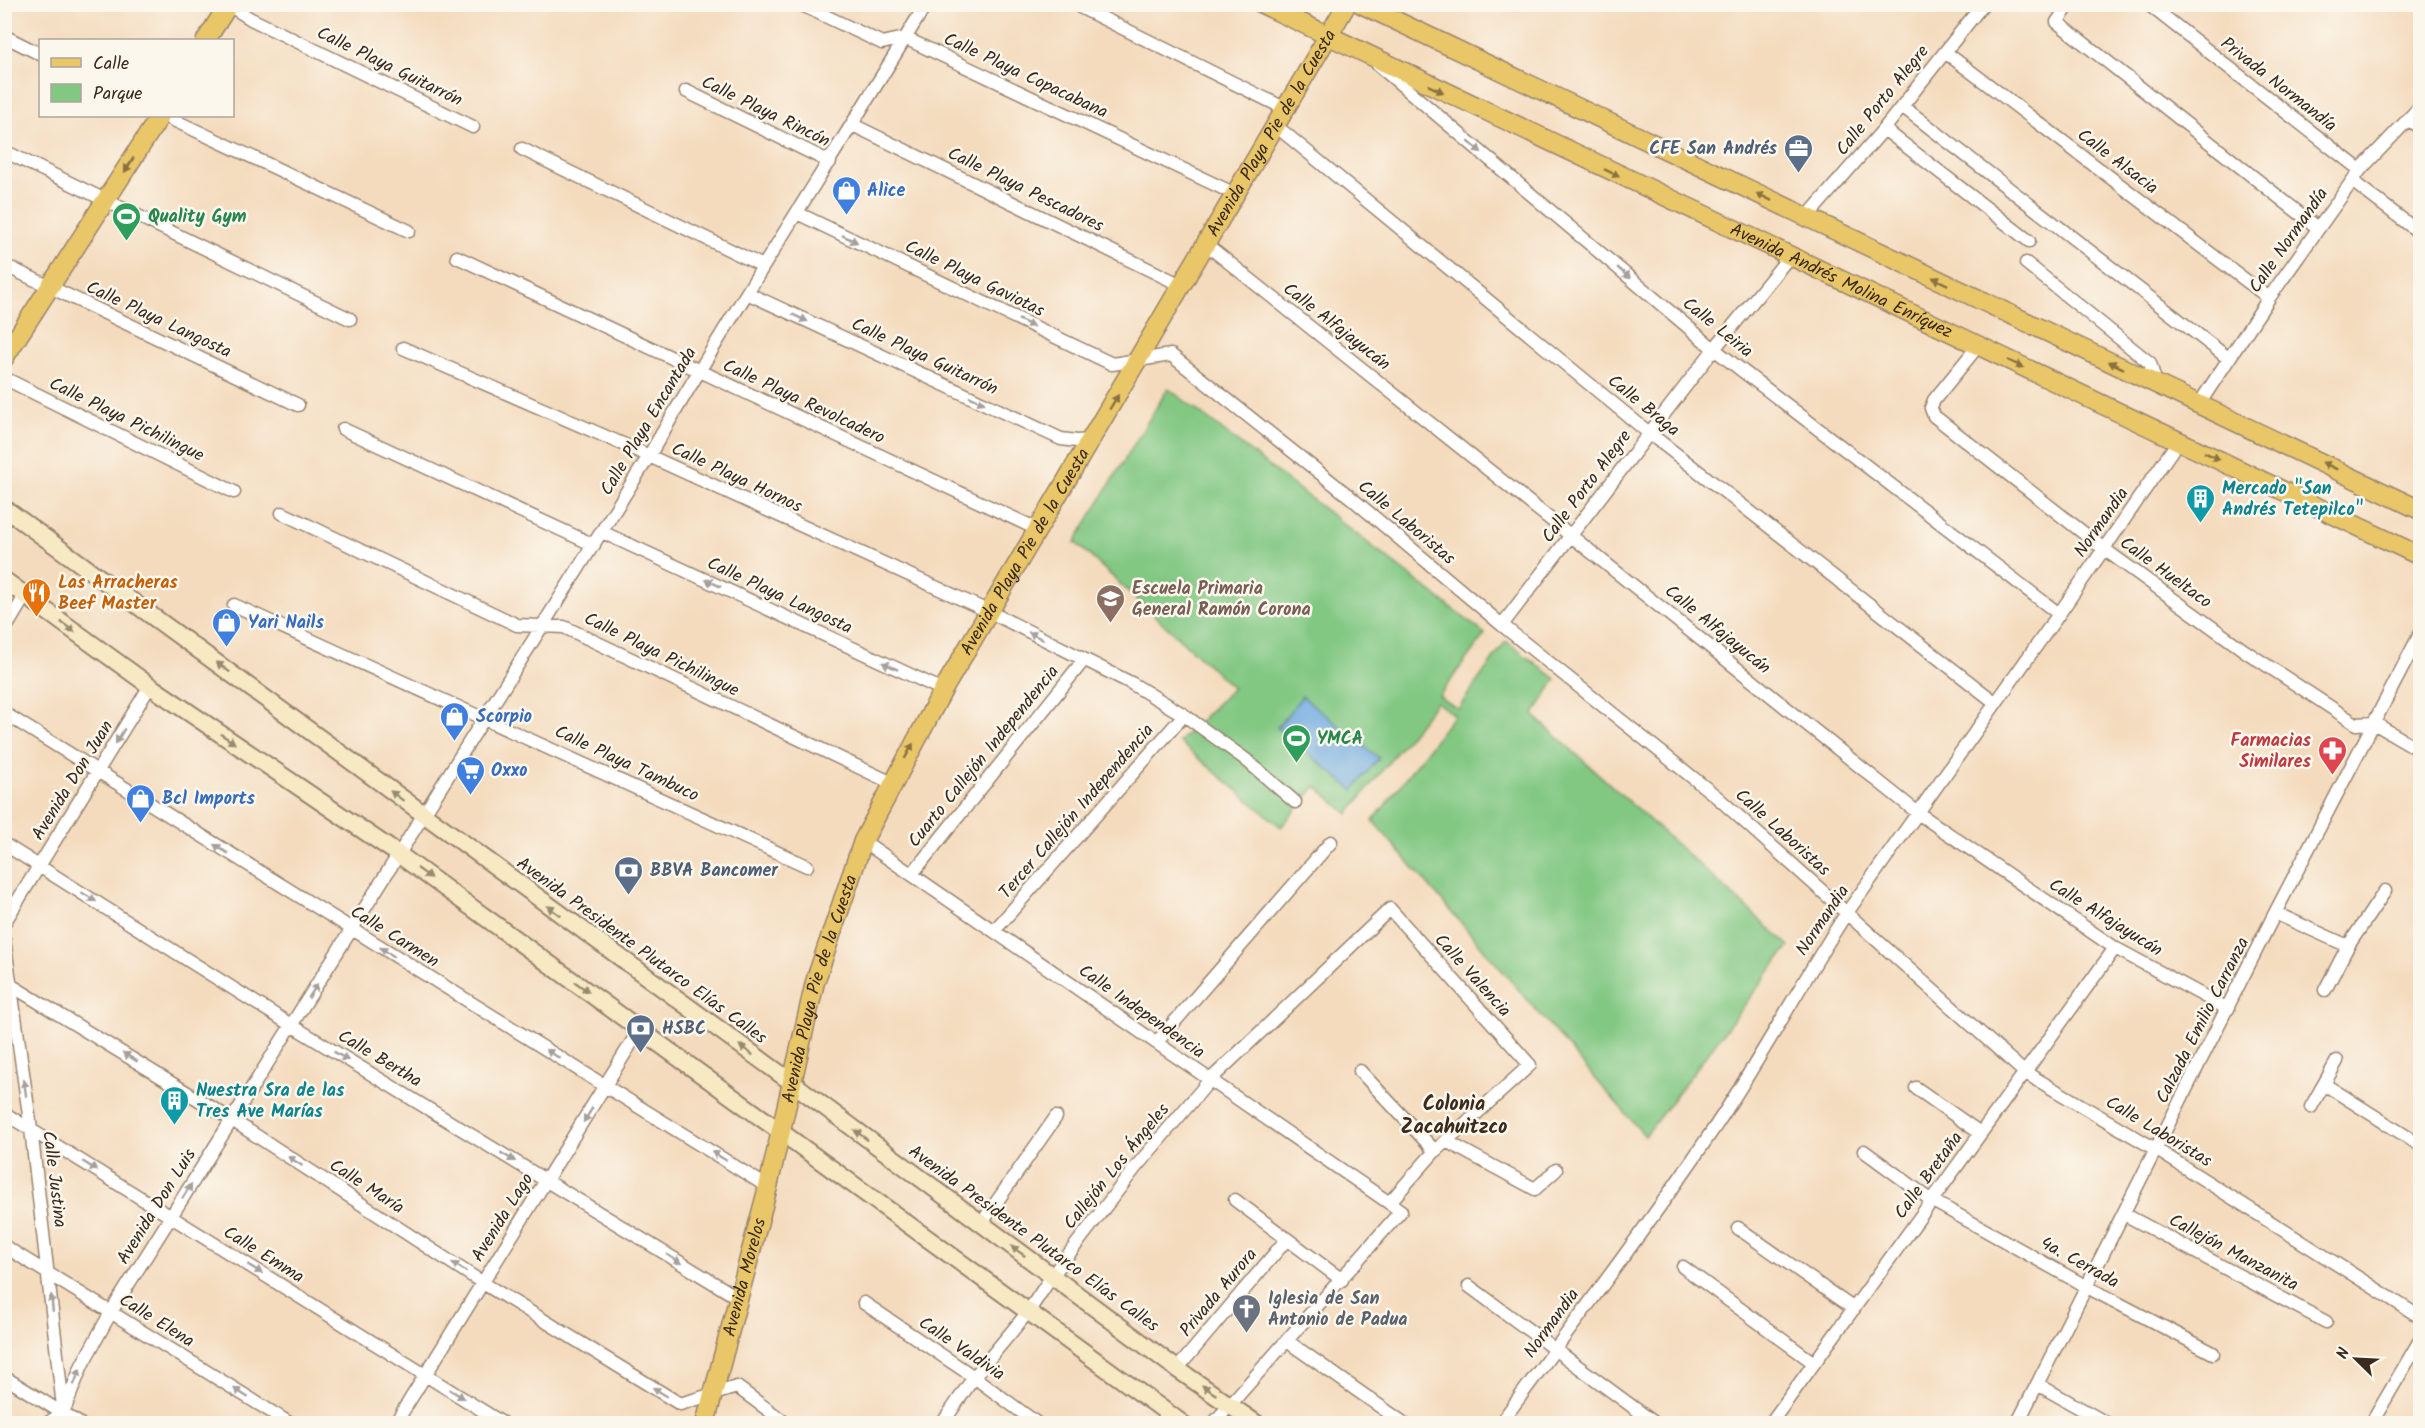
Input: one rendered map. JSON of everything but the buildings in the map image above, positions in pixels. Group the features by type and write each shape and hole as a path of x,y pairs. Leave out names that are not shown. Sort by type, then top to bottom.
{"main road":[{"name":"Avenida Andrés Molina Enríquez","path":"1262,4 1789,257 2421,556"},
{"name":"Avenida Playa Pie de la Cuesta","path":"782,1132 815,982 863,841 892,783 943,690 1207,246 1235,194 1347,4"},
{"path":"1361,4 2420,508"},
{"path":"207,39 228,5"},
{"path":"4,358 159,117"},
{"name":"Avenida Presidente Plutarco Elías Calles","path":"4,508 794,1084 1178,1369 1257,1424"},
{"path":"4,580 150,686 398,854 1183,1424"},
{"name":"Avenida Morelos","path":"705,1424 740,1299 782,1132"}],"street":[{"path":"800,4 882,43 906,38"},
{"name":"Calle Playa Encantada","path":"398,854 594,545 698,371 853,125 926,4"},
{"path":"1074,4 1286,109"},
{"name":"Calle Porto Alegre","path":"1807,217 1884,129 1983,4"},
{"path":"2070,4 2057,22 2318,228"},
{"name":"Privada Normandía","path":"2148,4 2356,176 2421,233"},
{"name":"Calle Playa Guitarrón","path":"228,5 251,19 473,127"},
{"path":"4,36 39,54"},
{"name":"Calle Playa Copacabana","path":"906,38 1235,194"},
{"name":"Calle Alsacia","path":"1945,52 2269,298"},
{"name":"Calle Leiria","path":"1366,55 1714,349 2059,614"},
{"name":"Calle Playa Rincón","path":"686,92 830,162"},
{"path":"1902,106 2228,358"},
{"name":"Calle Normandía","path":"2199,404 2269,298 2356,176 2421,107"},
{"path":"167,117 409,231"},
{"path":"2409,120 2421,128"},
{"name":"Calle Playa Pescadores","path":"853,125 1183,286"},
{"name":"Calle Braga","path":"1276,126 1649,433 1996,703"},
{"path":"1884,129 2029,241"},
{"path":"522,149 763,266"},
{"path":"4,151 350,319"},
{"name":"Calle Playa Gaviotas","path":"797,213 1112,364 1139,360"},
{"name":"Calle Alfajayucán","path":"1207,246 1918,813 2115,948 2228,1009"},
{"name":"Calle Playa Revolcadero","path":"457,257 1039,530"},
{"name":"Calle Porto Alegre","path":"1502,625 1714,349 1789,257"},
{"path":"2026,263 2150,363 2156,384"},
{"name":"Calle Playa Langosta","path":"4,265 298,405"},
{"name":"Calle Playa Guitarrón","path":"747,293 1061,439 1091,440"},
{"name":"Calle Hueltaco","path":"1978,346 1934,400 1931,408 1934,416 2104,549 2245,651 2356,724 2374,723 2421,750"},
{"name":"Calle Playa Hornos","path":"403,348 649,456 990,612 1083,661 1131,683 1184,715 1245,759 1295,802"},
{"name":"Calle Laboristas","path":"1139,360 1171,355 1349,496 1502,625 1717,797 2024,1072 2157,1150 2421,1317"},
{"name":"Calle Playa Pichilingue","path":"4,378 234,492"},
{"path":"343,429 594,545"},
{"name":"Normandia","path":"1500,1424 1707,1138 1764,1052 1815,961 1846,914 2059,614 2179,440"},
{"name":"Calle Playa Pichilingue","path":"282,513 517,626 564,627 892,783"},
{"name":"Calle Playa Langosta","path":"602,532 943,690"},
{"path":"4,631 25,596"},
{"name":"Calle Playa Tambuco","path":"234,605 807,866"},
{"name":"Calzada Emilio Carranza","path":"2018,1424 2275,913 2421,634"},
{"name":"Cuarto Callejón Independencia","path":"912,874 1083,661"},
{"name":"Avenida Don Juan","path":"4,922 150,686"},
{"name":"Calle Carmen","path":"4,713 350,930 768,1187"},
{"name":"Tercer Callejón Independencia","path":"994,931 1184,715"},
{"name":"Calle Independencia","path":"863,841 1401,1211 1342,1280"},
{"path":"1157,1042 1331,842"},
{"name":"Calle Bertha","path":"4,844 291,1025 740,1299"},
{"name":"Avenida Don Luis","path":"64,1418 82,1365 111,1312 398,854"},
{"path":"2325,990 2348,946 2385,891"},
{"name":"Calle Valencia","path":"1390,909 1530,1065 1446,1141"},
{"name":"Callejón Los Ángeles","path":"942,1424 974,1377 1028,1312 1052,1276 1135,1168 1210,1080 1390,909"},
{"path":"2275,913 2348,946"},
{"name":"Calle Justina","path":"4,939 7,983 31,1129 64,1418"},
{"name":"Calle Bretaña","path":"1770,1424 2115,948"},
{"name":"Calle María","path":"7,983 232,1120 483,1283 680,1404 737,1387 787,1424"},
{"name":"Avenida Lago","path":"395,1424 640,1029"},
{"path":"2311,1107 2337,1061"},
{"path":"1360,1071 1435,1151"},
{"path":"2324,1084 2421,1145"},
{"path":"1916,1088 1980,1133"},
{"name":"Calle Emma","path":"4,1113 504,1424"},
{"path":"981,1224 1056,1117"},
{"path":"1389,1203 1446,1141 1535,1189 1556,1170"},
{"name":"4a. Cerrada","path":"1864,1151 1931,1200 2087,1287 2213,1353"},
{"path":"1213,1424 1342,1280 1235,1200"},
{"name":"Callejón Manzanita","path":"2124,1214 2326,1322"},
{"path":"1738,1228 1854,1309"},
{"name":"Privada Aurora","path":"1178,1369 1287,1239"},
{"name":"Calle Elena","path":"4,1246 291,1424"},
{"path":"1683,1267 1814,1363"},
{"path":"1468,1286 1656,1424"},
{"name":"Calle Valdivia","path":"864,1304 974,1377 1038,1424"},
{"path":"2371,1424 2421,1340"},
{"path":"1287,1341 1405,1424"},
{"path":"4,1377 64,1418 80,1424"},
{"path":"2037,1384 2108,1424"},
{"path":"46,1424 64,1418"}],"green space":[{"name":"YMCA","path":"1168,388 1485,634 1439,696 1458,709 1506,641 1556,679 1533,715 1789,946 1645,1136 1373,821 1454,715 1436,702 1348,814 1316,786 1281,827 1179,742 1233,688 1075,542"}],"water":[{"path":"1302,696 1379,758 1353,790 1277,728"}],"place":[{"name":"CFE San Andrés","path":"1798,174"},
{"name":"Alice","path":"846,216"},
{"name":"Quality Gym","path":"127,242"},
{"name":"Mercado \"San Andrés Tetepilco\"","path":"2201,524"},
{"name":"Las Arracheras Beef Master","path":"37,618"},
{"name":"Escuela Primaria General Ramón Corona","path":"1111,624"},
{"name":"Yari Nails","path":"227,648"},
{"name":"Scorpio","path":"455,742"},
{"name":"YMCA","path":"1296,764"},
{"name":"Farmacias Similares","path":"2332,776"},
{"name":"Oxxo","path":"470,796"},
{"name":"Bcl Imports","path":"141,824"},
{"name":"BBVA Bancomer","path":"629,896"},
{"name":"HSBC","path":"641,1054"},
{"name":"Nuestra Sra de las Tres Ave Marías","path":"175,1126"},
{"name":"Iglesia de San Antonio de Padua","path":"1247,1334"}],"district":[{"name":"Colonia Zacahuitzco","path":"1454,1114"}]}
